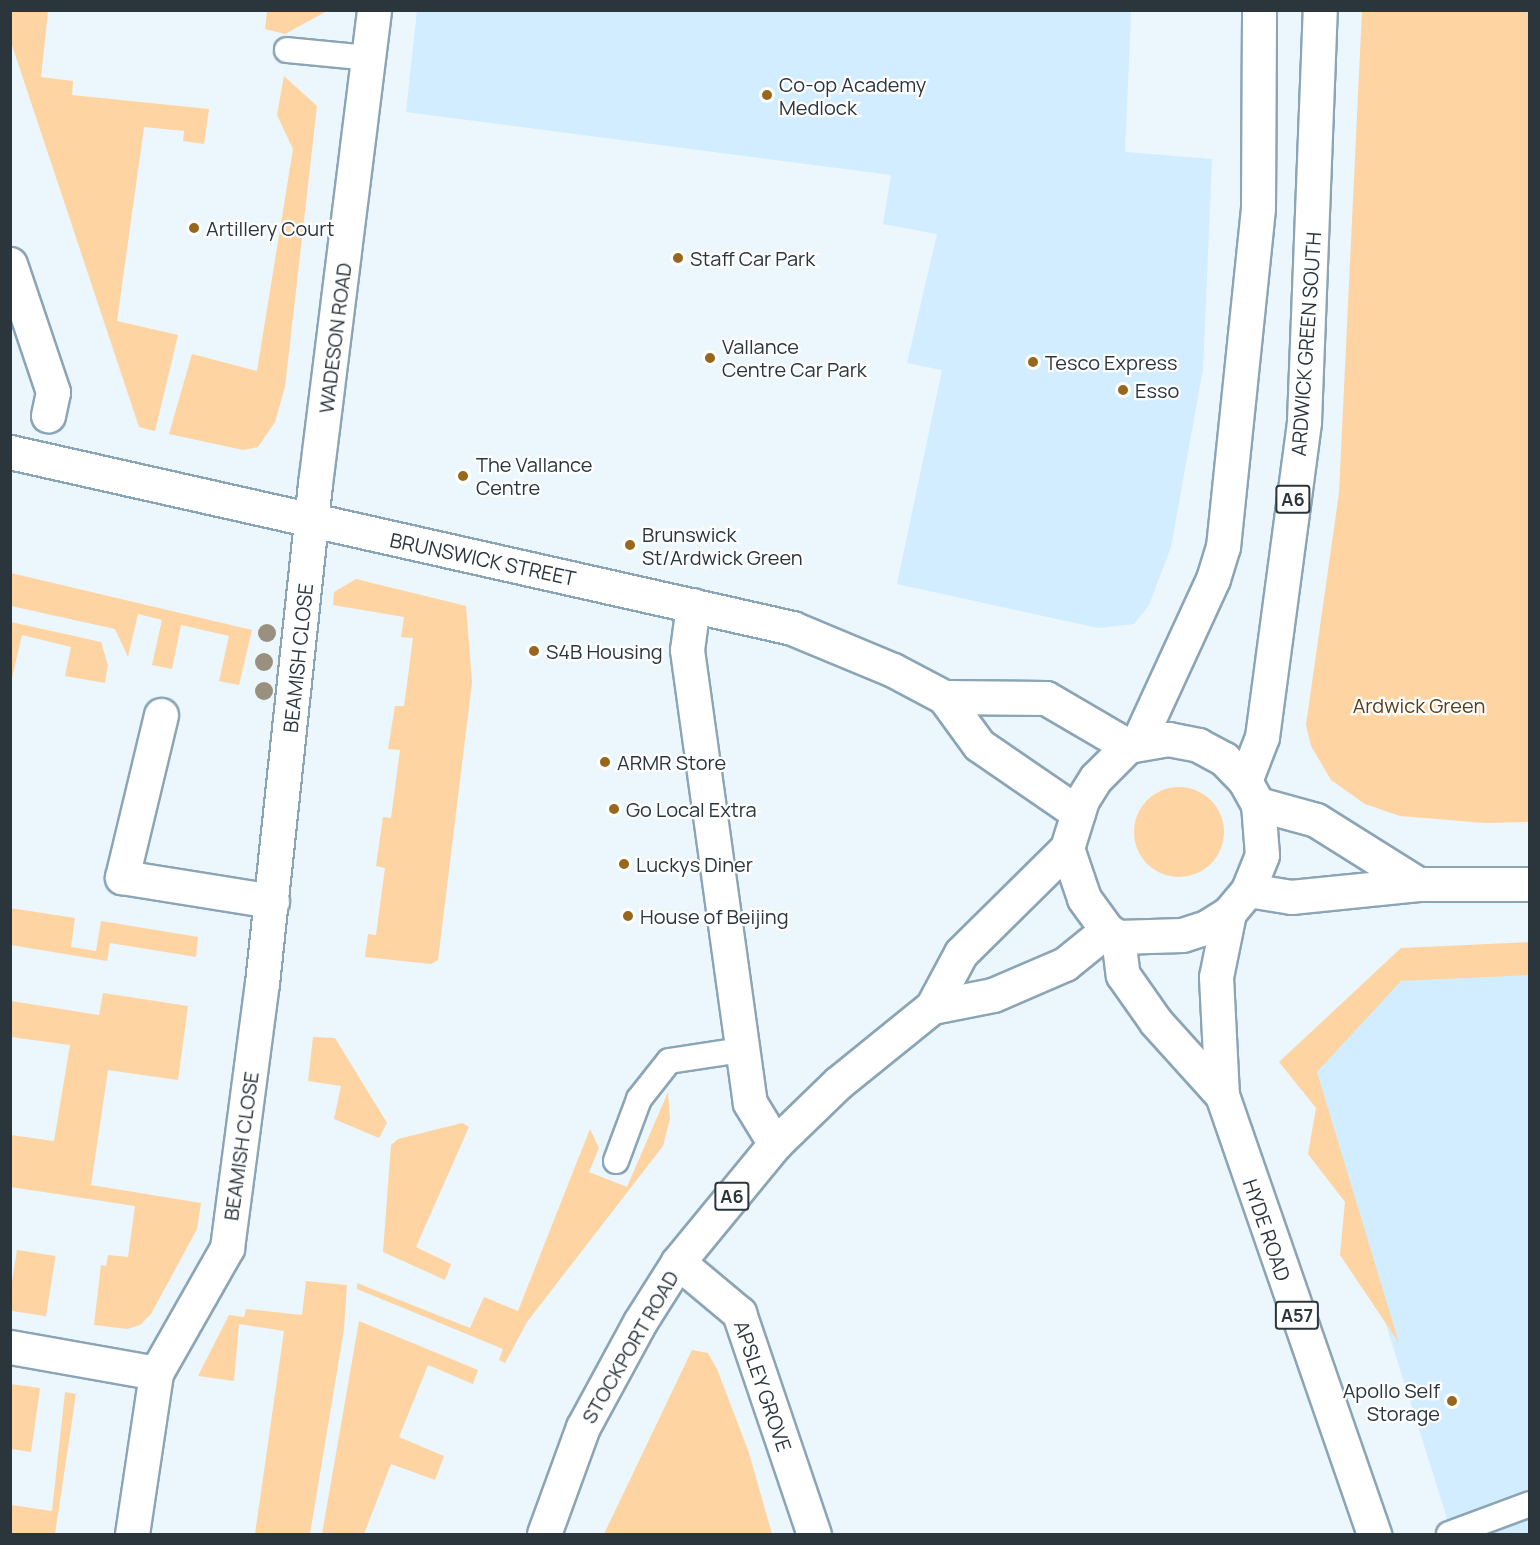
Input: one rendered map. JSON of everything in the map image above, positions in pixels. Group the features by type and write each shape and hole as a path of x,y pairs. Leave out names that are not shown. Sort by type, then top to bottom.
{"main road":[{"name":"WADESON ROAD","path":"312,522 374,10"},
{"name":"A6","path":"1067,848 1078,813 1096,778 1133,744 1213,579 1223,547 1258,208 1259,10"},
{"name":"ARDWICK GREEN SOUTH","path":"1252,792 1262,737 1304,421 1320,10"},
{"path":"10,264 53,392 48,415"},
{"name":"BRUNSWICK STREET","path":"10,452 312,522 792,628 893,670 944,698 979,745 1078,813"},
{"name":"BEAMISH CLOSE","path":"132,1534 156,1373 227,1248 272,901 312,522"},
{"path":"693,605 687,650 750,1103 775,1144"},
{"name":"BRUNSWICK STREET","path":"944,698 1046,698 1133,744"},
{"path":"161,715 122,877 272,901"},
{"path":"1133,744 1168,739 1198,745 1224,759 1252,792 1316,820 1419,884"},
{"name":"A6","path":"1239,902 1262,855 1252,792"},
{"path":"1067,848 1084,898 1113,933 1182,935 1207,927 1239,902 1419,884 1530,884"},
{"name":"STOCKPORT ROAD","path":"544,1534 583,1427 640,1322 678,1262 775,1144 838,1083 932,1007 961,953 1067,848"},
{"name":"HYDE ROAD","path":"1239,902 1216,977 1222,1095 1374,1534"},
{"name":"HYDE ROAD","path":"1113,933 1123,975 1156,1022 1222,1095"},
{"name":"STOCKPORT ROAD","path":"932,1007 993,995 1055,969 1113,933"},
{"name":"APSLEY GROVE","path":"678,1262 739,1313 814,1534"},
{"path":"10,1347 156,1373"}],"lane":[{"path":"287,50 369,58"},
{"path":"616,1161 639,1099 669,1061 742,1050"},
{"path":"1449,1534 1530,1504"}],"shaded area":[{"path":"417,11 1131,11 1125,152 1212,159 1203,369 1171,547 1149,605 1134,624 1098,628 897,584 942,370 907,363 937,234 883,224 891,175 406,112"},
{"path":"1529,953 1529,1534 1452,1534 1303,1061 1416,959"}],"green space":[{"path":"267,10 327,11 285,34 265,29"},
{"path":"10,11 48,11 41,77 73,81 72,95 209,109 204,144 183,141 184,131 144,127 117,321 178,335 155,431 139,427 11,42"},
{"name":"Ardwick Green","path":"1362,11 1529,11 1529,822 1485,823 1400,816 1365,804 1331,780 1311,746 1306,725 1339,493"},
{"path":"284,76 317,106 285,387 275,422 258,447 243,450 169,434 192,354 257,371 293,149 277,115"},
{"path":"11,573 252,630 239,685 219,681 229,636 181,625 172,669 152,665 162,620 138,614 128,657 115,629 11,606"},
{"path":"356,579 466,606 472,682 438,960 431,964 365,957 368,934 376,935 385,868 376,866 383,817 391,818 400,750 388,749 395,706 404,706 413,638 401,637 404,617 333,605 334,592"},
{"path":"11,622 101,642 108,665 105,683 65,676 71,647 22,635 11,682"},
{"path":"1179,787 1196,791 1211,800 1220,815 1224,832 1220,849 1211,864 1196,873 1179,877 1162,873 1147,864 1138,849 1134,832 1138,815 1147,800 1162,791"},
{"path":"10,908 75,918 71,947 96,951 101,921 198,937 196,957 110,943 107,961 11,945"},
{"path":"1529,942 1529,975 1401,981 1317,1072 1399,1343 1340,1255 1345,1202 1308,1154 1316,1108 1279,1062 1401,948"},
{"path":"103,993 188,1006 178,1080 108,1070 91,1185 201,1203 197,1229 151,1314 140,1325 127,1329 94,1325 101,1265 106,1266 108,1255 128,1257 135,1206 11,1187 11,1135 54,1141 70,1045 11,1037 11,1001 99,1015"},
{"path":"313,1037 335,1038 387,1123 379,1138 334,1119 341,1086 308,1081"},
{"path":"668,1092 670,1119 663,1146 527,1322 505,1363 499,1360 503,1349 357,1289 357,1283 470,1328 484,1297 518,1311 590,1129 599,1148 589,1172 627,1187"},
{"path":"462,1123 469,1127 416,1247 451,1264 445,1280 383,1252 391,1145 398,1139"},
{"path":"17,1250 56,1256 46,1316 10,1311 10,1294"},
{"path":"306,1281 347,1285 344,1329 310,1534 255,1534 284,1331 239,1324 234,1381 198,1376 229,1315 244,1317 246,1309 302,1315"},
{"path":"359,1321 478,1370 473,1384 428,1365 399,1437 444,1456 435,1480 391,1464 364,1534 322,1534"},
{"path":"692,1350 708,1353 717,1369 749,1453 772,1534 604,1534"},
{"path":"10,1384 40,1388 31,1452 11,1449"},
{"path":"65,1392 76,1394 55,1534 11,1534 11,1505 52,1511"}],"place":[{"name":"Co-op Academy Medlock","path":"767,95"},
{"name":"Artillery Court","path":"194,228"},
{"name":"Staff Car Park","path":"678,258"},
{"name":"Vallance Centre Car Park","path":"710,358"},
{"name":"Tesco Express","path":"1033,362"},
{"name":"Esso","path":"1123,390"},
{"name":"The Vallance Centre","path":"463,476"},
{"name":"Brunswick St/Ardwick Green","path":"630,545"},
{"name":"S4B Housing","path":"534,651"},
{"name":"ARMR Store","path":"605,762"},
{"name":"Go Local Extra","path":"614,809"},
{"name":"Luckys Diner","path":"624,864"},
{"name":"House of Beijing","path":"628,916"},
{"name":"Apollo Self Storage","path":"1452,1401"}]}
